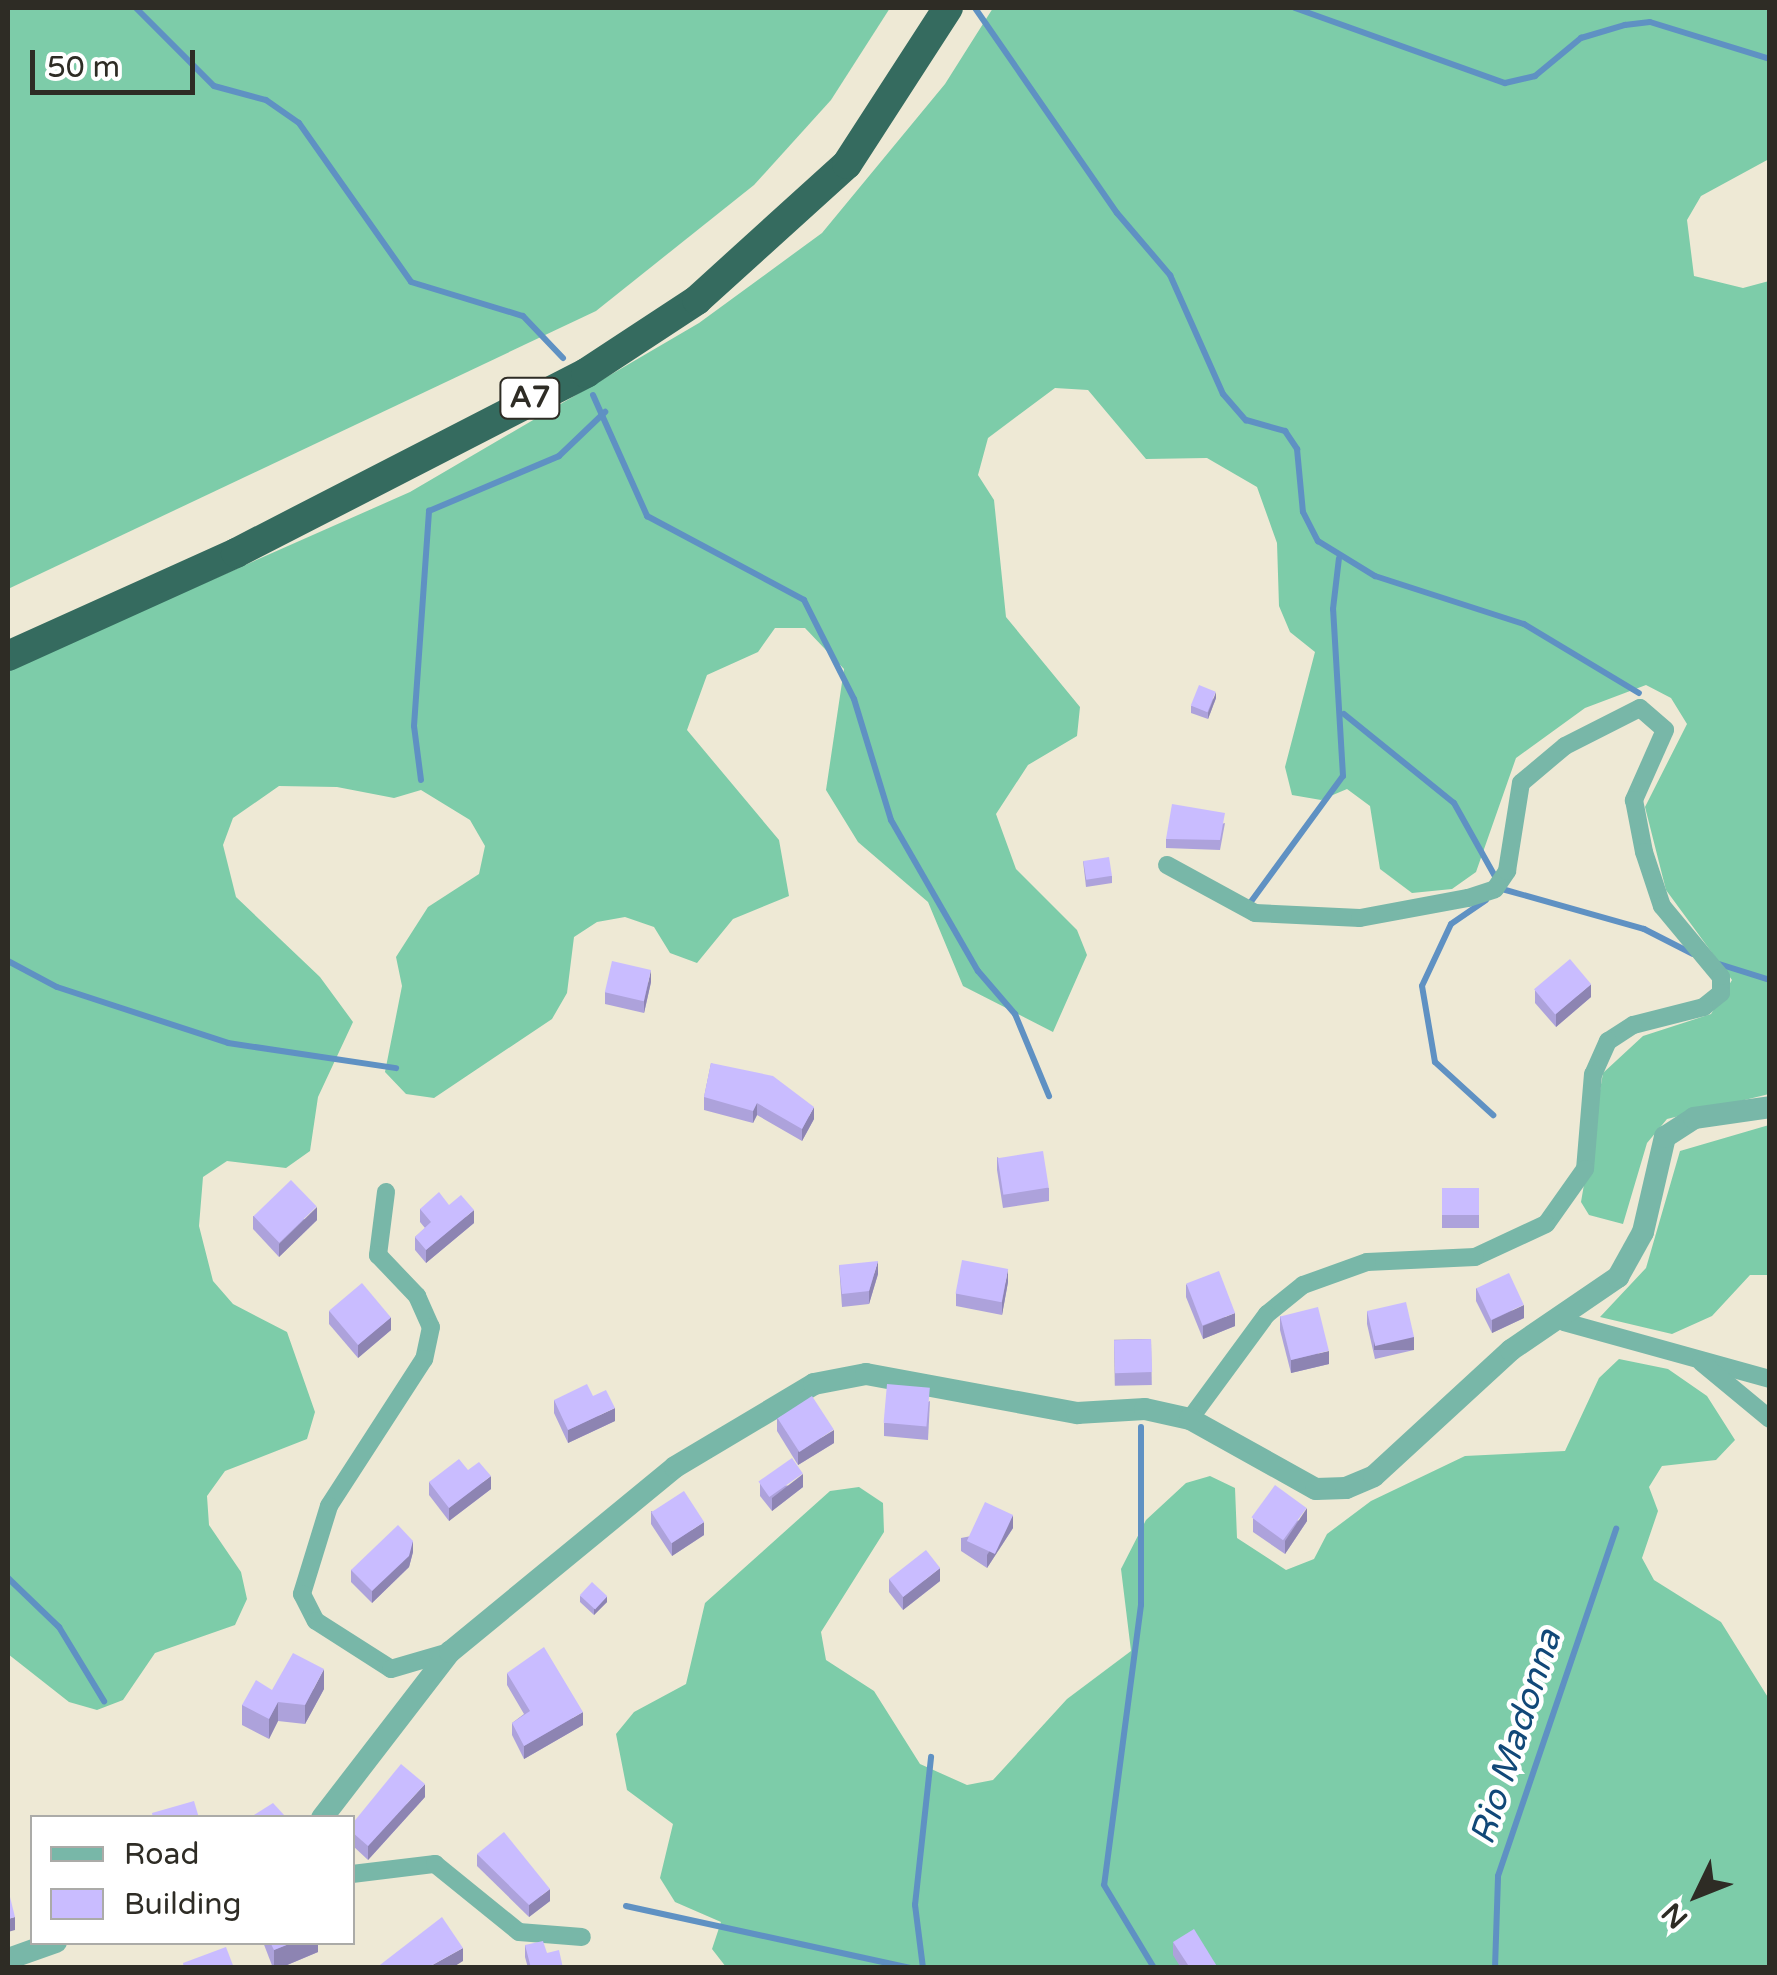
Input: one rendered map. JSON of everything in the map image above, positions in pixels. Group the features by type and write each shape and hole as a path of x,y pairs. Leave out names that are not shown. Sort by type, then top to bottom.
{"highway":[{"name":"A7","path":"8,656 236,552 586,373 697,300 847,164 948,8"}],"street":[{"path":"1167,864 1255,913 1360,918 1468,898 1495,889 1507,872 1521,782 1565,746 1640,708 1666,730 1634,800 1644,852 1662,906 1721,977 1721,993 1704,1007 1633,1024 1608,1041 1593,1074 1585,1168 1546,1224 1475,1257 1367,1262 1303,1284 1267,1314 1190,1419"},
{"path":"324,1815 450,1652 675,1468 814,1384 866,1374 1077,1413 1145,1409 1190,1419 1292,1478 1346,1488 1374,1476 1511,1350 1564,1322 1618,1276 1643,1232 1665,1137 1694,1118 1770,1107"},
{"path":"386,1192 378,1255 417,1296 430,1327 424,1360 330,1506 302,1594 316,1620 391,1669 450,1652"},
{"path":"1564,1322 1770,1379"},
{"path":"1701,1362 1770,1419"},
{"path":"355,1874 435,1864 519,1932 582,1936"},
{"path":"8,1959 48,1945"}],"green space":[{"path":"8,8 890,8 831,100 754,185 596,311 8,589"},
{"path":"993,8 1769,8 1769,159 1701,196 1687,220 1694,276 1743,288 1769,281 1769,1094 1667,1119 1647,1143 1623,1224 1589,1215 1581,1202 1603,1073 1643,1036 1711,1014 1732,980 1666,890 1645,807 1687,724 1671,698 1646,685 1585,708 1516,758 1476,872 1452,889 1412,893 1380,869 1370,806 1347,789 1321,800 1292,795 1285,767 1315,652 1290,632 1279,606 1277,543 1257,487 1207,458 1146,459 1088,390 1055,388 988,438 978,475 994,500 1006,617 1080,707 1077,736 1028,765 996,814 1016,869 1077,930 1087,955 1053,1032 963,986 928,902 858,842 826,790 844,669 805,628 775,628 758,652 707,675 687,730 779,840 789,896 733,919 697,963 670,953 654,927 625,917 597,922 574,937 567,993 552,1019 434,1098 406,1094 385,1072 402,986 396,957 428,907 479,874 485,846 470,820 421,790 394,798 337,787 279,786 233,818 223,845 236,897 320,977 353,1022 318,1097 310,1151 286,1168 227,1161 203,1177 199,1226 213,1281 233,1304 287,1332 315,1412 307,1439 225,1471 207,1496 209,1525 241,1572 247,1599 235,1625 155,1653 123,1700 97,1710 69,1702 8,1654 8,670 410,492 699,323 822,233 945,84"},
{"path":"1769,1125 1769,1275 1750,1275 1712,1316 1672,1334 1600,1317 1646,1268 1680,1151"},
{"path":"1619,1359 1668,1369 1707,1396 1735,1440 1716,1460 1662,1466 1649,1487 1658,1511 1642,1558 1654,1580 1721,1622 1769,1699 1769,1967 726,1967 712,1949 721,1922 675,1902 660,1878 673,1824 627,1790 616,1734 634,1712 686,1684 705,1603 830,1491 859,1487 883,1503 884,1532 821,1632 826,1660 874,1691 920,1764 967,1785 993,1780 1067,1699 1131,1651 1121,1569 1146,1520 1186,1483 1210,1476 1235,1488 1237,1538 1286,1570 1314,1559 1327,1534 1371,1501 1465,1456 1565,1451 1599,1378"}],"building":[{"path":"1199,685 1216,692 1207,712 1191,705"},
{"path":"1172,804 1225,813 1220,840 1166,839"},
{"path":"1109,857 1112,876 1086,880 1083,861"},
{"path":"1570,959 1591,984 1555,1014 1534,989"},
{"path":"612,961 651,970 644,1001 605,992"},
{"path":"711,1063 773,1076 814,1107 802,1129 757,1103 753,1111 704,1097"},
{"path":"1043,1151 1049,1188 1003,1195 998,1158"},
{"path":"291,1180 317,1207 279,1243 254,1216"},
{"path":"1442,1188 1479,1188 1479,1215 1442,1215"},
{"path":"439,1192 449,1205 461,1195 474,1210 426,1250 415,1237 431,1222 420,1209"},
{"path":"962,1260 1008,1269 1002,1302 956,1293"},
{"path":"878,1261 869,1291 842,1294 839,1265"},
{"path":"1219,1271 1235,1313 1202,1326 1186,1284"},
{"path":"1509,1273 1524,1305 1491,1320 1476,1288"},
{"path":"362,1283 391,1317 358,1345 329,1311"},
{"path":"1406,1302 1414,1337 1375,1346 1367,1311"},
{"path":"1318,1307 1329,1351 1291,1360 1280,1316"},
{"path":"1151,1339 1152,1372 1115,1373 1114,1340"},
{"path":"587,1384 593,1396 606,1390 615,1408 568,1430 554,1400"},
{"path":"887,1384 930,1388 926,1427 884,1423"},
{"path":"812,1396 834,1430 799,1452 778,1418"},
{"path":"792,1458 803,1474 769,1497 758,1482"},
{"path":"459,1459 468,1470 479,1462 491,1476 449,1508 429,1482"},
{"path":"1275,1485 1307,1508 1283,1540 1251,1517"},
{"path":"684,1491 704,1522 671,1543 651,1512"},
{"path":"985,1502 1013,1515 995,1554 967,1541"},
{"path":"398,1525 413,1541 409,1556 372,1591 351,1570"},
{"path":"926,1550 940,1568 903,1597 889,1579"},
{"path":"592,1582 607,1596 595,1609 580,1595"},
{"path":"544,1647 583,1712 524,1746 512,1723 530,1711 507,1673"},
{"path":"293,1653 324,1669 305,1705 278,1702 269,1719 242,1705 256,1680 272,1690"},
{"path":"401,1764 425,1784 368,1846 355,1835 355,1820"},
{"path":"194,1801 198,1815 152,1815"},
{"path":"273,1803 284,1815 254,1815"},
{"path":"504,1832 550,1889 529,1905 477,1854"},
{"path":"8,1889 15,1917 8,1919"},
{"path":"442,1917 463,1948 427,1968 376,1968"},
{"path":"1194,1929 1218,1968 1190,1968 1173,1942"},
{"path":"543,1941 547,1953 559,1950 563,1968 531,1968 525,1945"},
{"path":"226,1947 234,1968 184,1968 183,1963"}],"waterway":[{"path":"136,8 214,86 266,100 299,123 411,282 523,316 563,358"},
{"path":"975,8 1117,213 1170,275 1223,394 1246,420 1285,431 1297,449 1303,512 1318,541 1375,576 1524,624 1639,693"},
{"path":"1295,8 1505,83 1535,76 1581,38 1650,22 1770,59"},
{"path":"593,395 647,516 804,600 854,699 891,820 978,971 1015,1014 1049,1096"},
{"path":"421,780 414,726 429,511 559,456 605,412"},
{"path":"1250,903 1343,776 1333,609 1339,558"},
{"path":"1344,714 1454,803 1502,889 1644,929 1693,954"},
{"path":"1486,900 1451,924 1422,986 1435,1062 1493,1115"},
{"path":"8,961 57,987 228,1043 396,1068"},
{"path":"1719,964 1770,980"},
{"path":"1141,1427 1141,1605 1104,1885 1154,1968"},
{"name":"Rio Madonna","path":"1495,1968 1498,1876 1616,1529"},
{"path":"8,1578 59,1627 104,1701"},
{"path":"923,1968 915,1905 931,1757"},
{"path":"626,1906 910,1968"}]}
